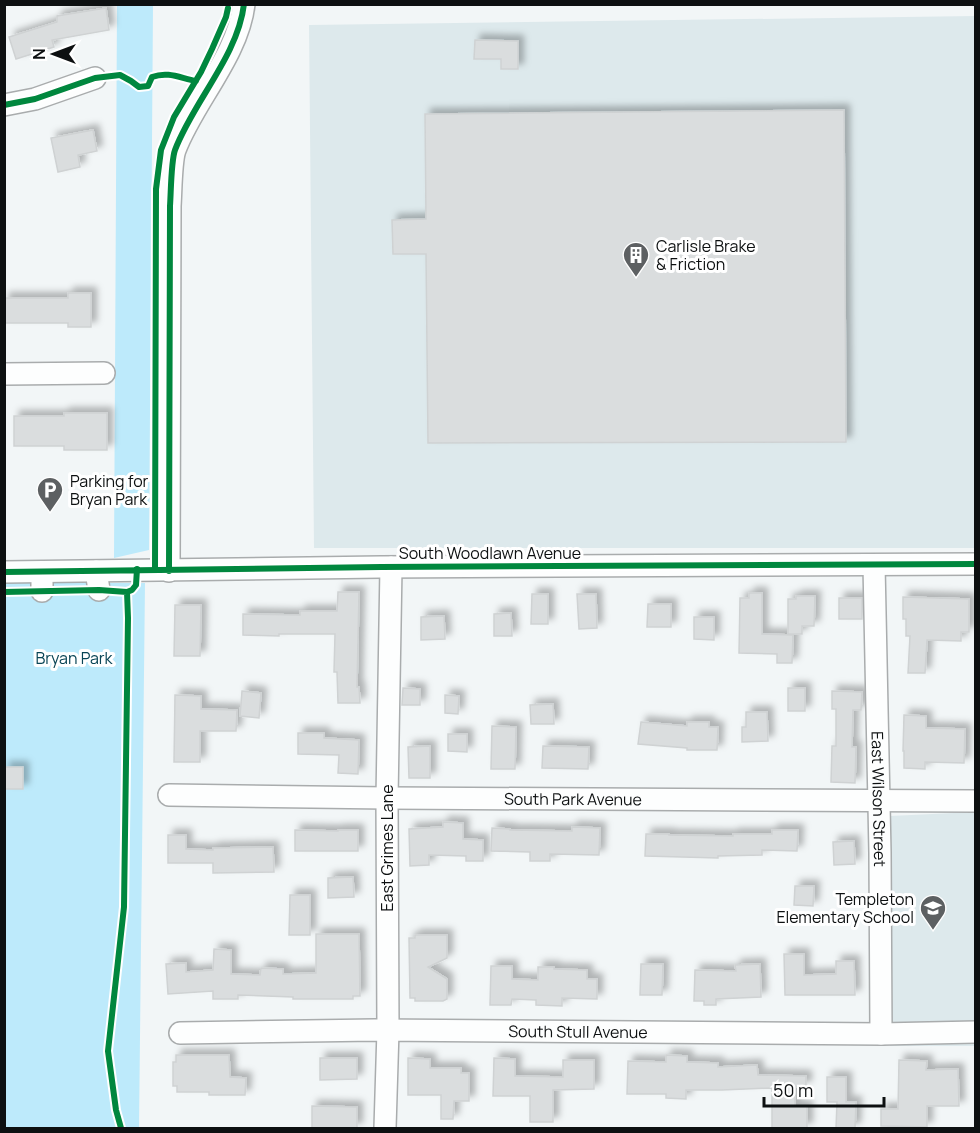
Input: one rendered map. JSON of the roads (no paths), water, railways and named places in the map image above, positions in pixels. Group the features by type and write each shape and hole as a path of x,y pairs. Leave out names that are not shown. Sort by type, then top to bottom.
{"street":[{"path":"169,571 170,206 174,153 194,112 225,60 242,18 244,4"},
{"path":"4,105 36,99 95,78"},
{"path":"4,374 104,373"},
{"name":"South Woodlawn Avenue","path":"4,572 42,581 97,580 137,569 169,571 391,567 975,564"},
{"name":"East Wilson Street","path":"874,565 881,1034"},
{"name":"East Grimes Lane","path":"385,1128 388,1030 387,798 391,567"},
{"name":"South Park Avenue","path":"169,795 975,801"},
{"name":"South Stull Avenue","path":"180,1033 388,1030 881,1034 975,1032"}],"place":[{"name":"Carlisle Brake & Friction","path":"636,278"},
{"name":"Parking for Bryan Park","path":"50,513"},
{"name":"Templeton Elementary School","path":"933,931"}],"park label":[{"name":"Bryan Park","path":"74,658"}]}
